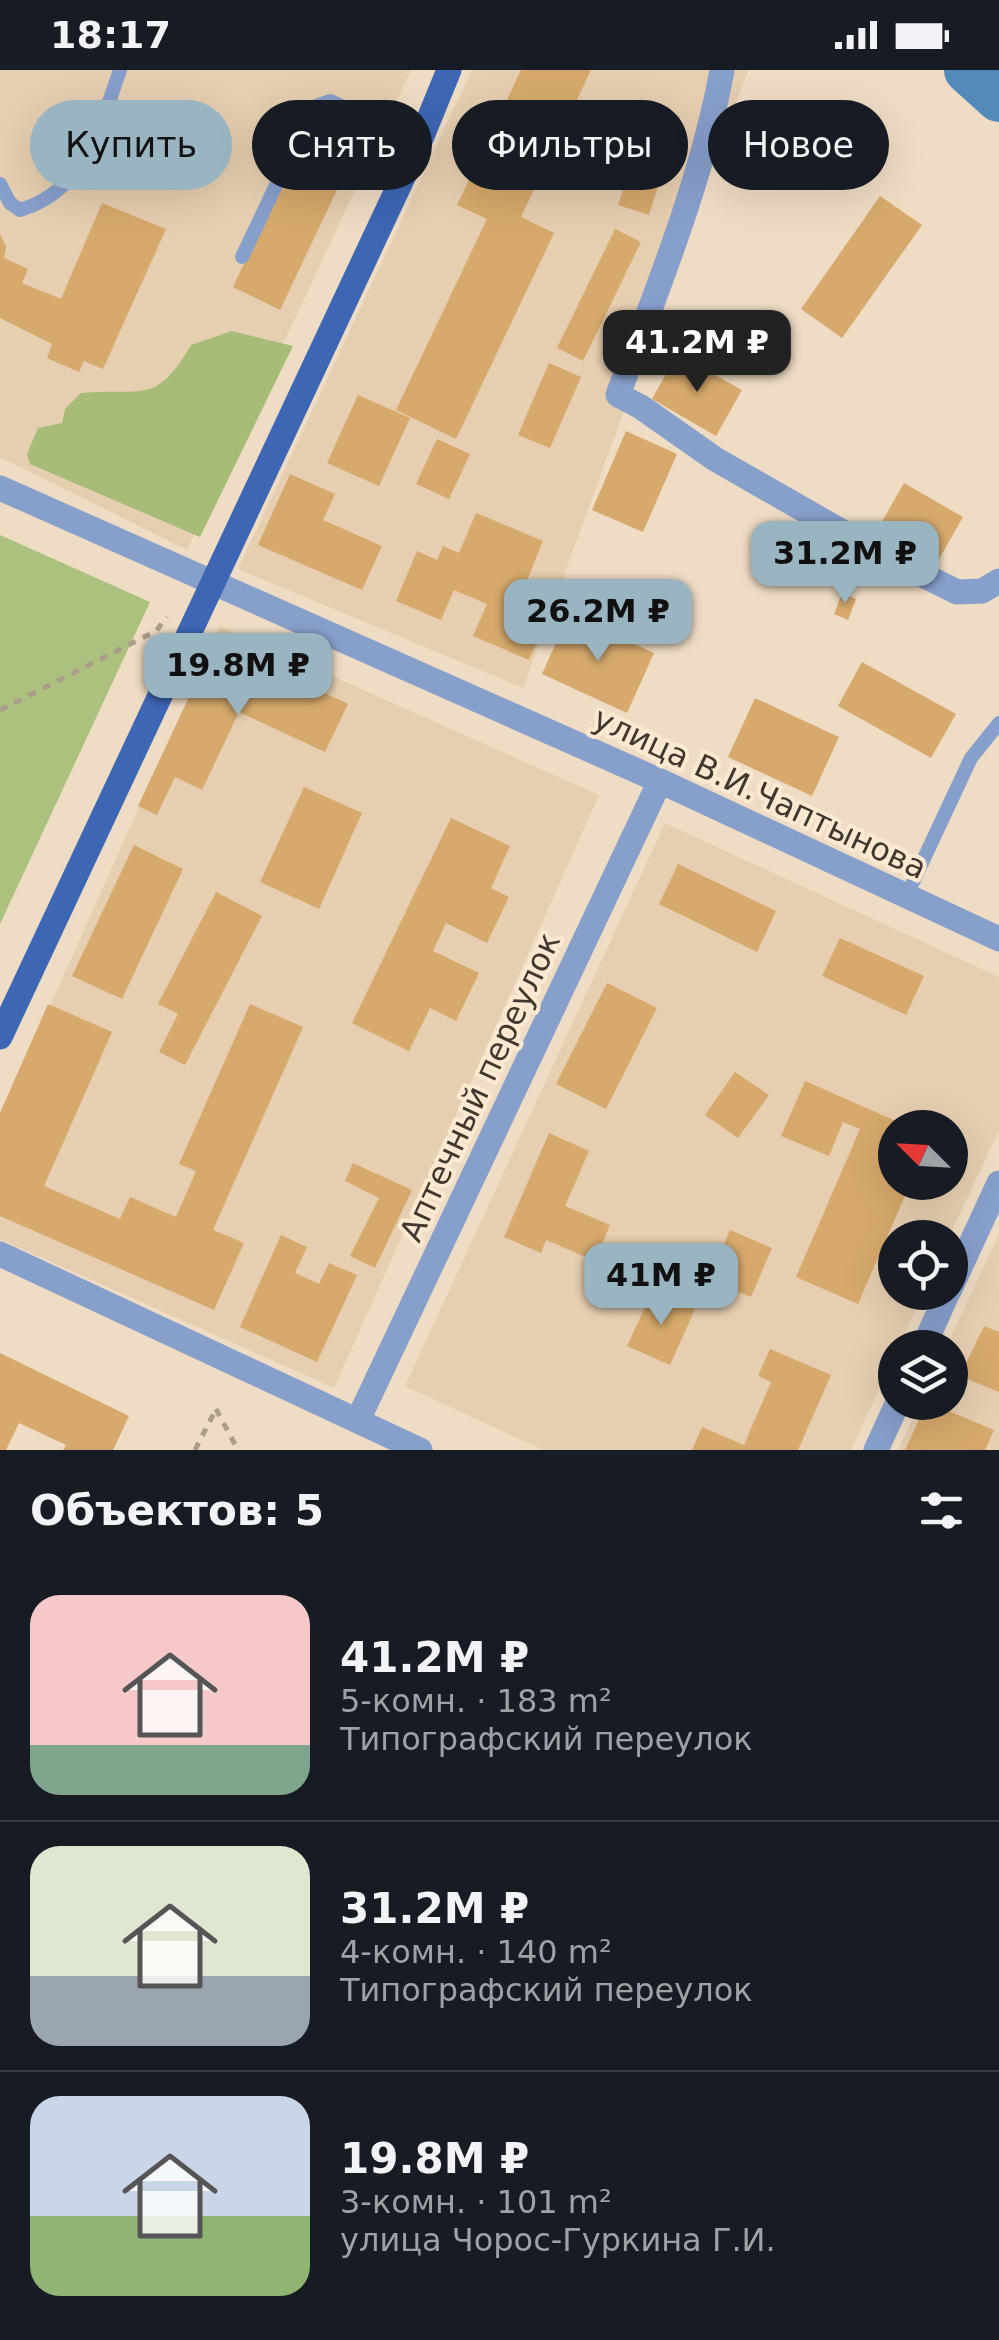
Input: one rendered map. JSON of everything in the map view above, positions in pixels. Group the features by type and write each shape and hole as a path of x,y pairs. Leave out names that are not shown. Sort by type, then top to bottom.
{"main road":[{"path":"432,112 449,70"},
{"path":"0,1038 397,190"}],"street":[{"path":"722,70 716,114 618,395 715,459 956,592 982,591 999,581"},
{"name":"улица В.И.Чаптынова","path":"0,488 660,781 999,939"},
{"name":"Аптечный переулок","path":"358,1420 660,781"},
{"path":"968,1250 999,1183"},
{"path":"0,1254 420,1450"},
{"path":"876,1450 890,1420"}],"lane":[{"path":"0,184 10,203 20,210 60,187 83,165 120,70"},
{"path":"242,257 273,190"},
{"path":"906,897 971,758 999,723"}],"path":[{"path":"0,710 156,631 176,608"},
{"path":"195,1450 216,1409 238,1450"}],"shaded area":[{"path":"0,70 411,70 397,100 252,100 252,190 355,190 187,550 0,457"},
{"path":"472,70 748,70 737,100 708,100 708,180 523,688 238,569 416,190 432,190 432,155 452,113 452,190 688,190 688,100 458,100"},
{"path":"220,626 599,795 334,1388 0,1239 0,1118"},
{"path":"665,823 999,977 999,1130 968,1196 968,1110 878,1110 878,1200 966,1200 957,1220 878,1220 878,1310 916,1310 906,1330 878,1330 878,1392 851,1450 543,1450 405,1386"},
{"path":"999,1234 999,1450 898,1450 912,1420 968,1420 968,1330 954,1330 963,1310 968,1310 968,1300"}],"green space":[{"path":"232,331 293,346 200,537 30,464 27,454 38,428 62,423 65,409 81,393 134,392 157,386 191,345"},
{"path":"0,535 150,602 0,924"}],"building":[{"path":"521,70 591,70 577,100 507,100"},
{"path":"278,190 337,190 280,310 233,287"},
{"path":"464,190 534,190 521,217 554,233 456,439 396,410 487,219 457,205"},
{"path":"623,190 657,190 649,215 618,205"},
{"path":"880,196 922,225 842,338 801,309"},
{"path":"102,203 166,229 103,369 84,361 79,372 47,358 52,344 0,318 0,234 6,247 4,258 28,269 22,283 61,299"},
{"path":"615,229 641,242 583,361 557,348"},
{"path":"677,354 742,390 716,436 652,399"},
{"path":"549,363 581,377 550,448 518,435"},
{"path":"358,395 410,418 379,486 327,463"},
{"path":"626,431 677,454 643,532 592,510"},
{"path":"437,439 470,454 449,499 416,484"},
{"path":"290,474 335,494 323,520 382,546 362,590 258,545"},
{"path":"904,483 963,517 935,566 876,532"},
{"path":"476,513 543,541 526,583 537,589 532,602 551,610 529,660 473,636 487,604 454,590 441,620 396,601 417,551 437,560 443,546 459,553"},
{"path":"842,593 856,599 848,620 834,614"},
{"path":"569,614 654,653 627,713 542,674"},
{"path":"215,642 348,704 325,752 239,712 202,790 175,777 157,815 138,806"},
{"path":"862,662 956,714 931,758 838,706"},
{"path":"755,698 839,737 812,796 728,757"},
{"path":"304,787 362,813 319,909 260,882"},
{"path":"451,818 510,846 491,888 509,897 487,943 446,923 433,951 479,973 456,1021 430,1008 409,1051 352,1023"},
{"path":"134,845 183,869 122,999 72,976"},
{"path":"678,864 776,911 757,952 659,904"},
{"path":"216,892 262,916 185,1065 159,1052 178,1014 158,1004"},
{"path":"840,938 924,976 906,1015 822,976"},
{"path":"607,983 657,1008 606,1109 556,1084"},
{"path":"48,1004 112,1032 44,1186 120,1219 130,1197 176,1217 196,1171 179,1164 250,1004 303,1027 213,1230 244,1243 214,1310 0,1216 0,1113"},
{"path":"735,1072 769,1095 738,1138 705,1115"},
{"path":"805,1081 878,1113 878,1200 903,1200 894,1220 878,1220 878,1258 858,1304 796,1277 860,1129 843,1122 829,1156 781,1136"},
{"path":"549,1133 589,1151 565,1206 610,1225 595,1261 546,1240 541,1253 504,1237"},
{"path":"353,1163 412,1190 375,1268 350,1256 379,1198 345,1181"},
{"path":"730,1230 772,1248 751,1297 709,1280"},
{"path":"281,1235 307,1247 295,1273 319,1284 329,1263 357,1275 317,1362 240,1327"},
{"path":"653,1290 695,1309 670,1365 627,1346"},
{"path":"984,1326 999,1332 999,1392 968,1379 968,1359"},
{"path":"770,1349 831,1375 798,1450 692,1450 702,1427 744,1445 771,1382 758,1376"},
{"path":"0,1353 129,1416 113,1450 63,1450 66,1445 19,1423 6,1450 0,1450"},
{"path":"968,1419 994,1430 985,1450 905,1450 919,1420"}],"waterway":[{"path":"968,70 999,98"}]}
